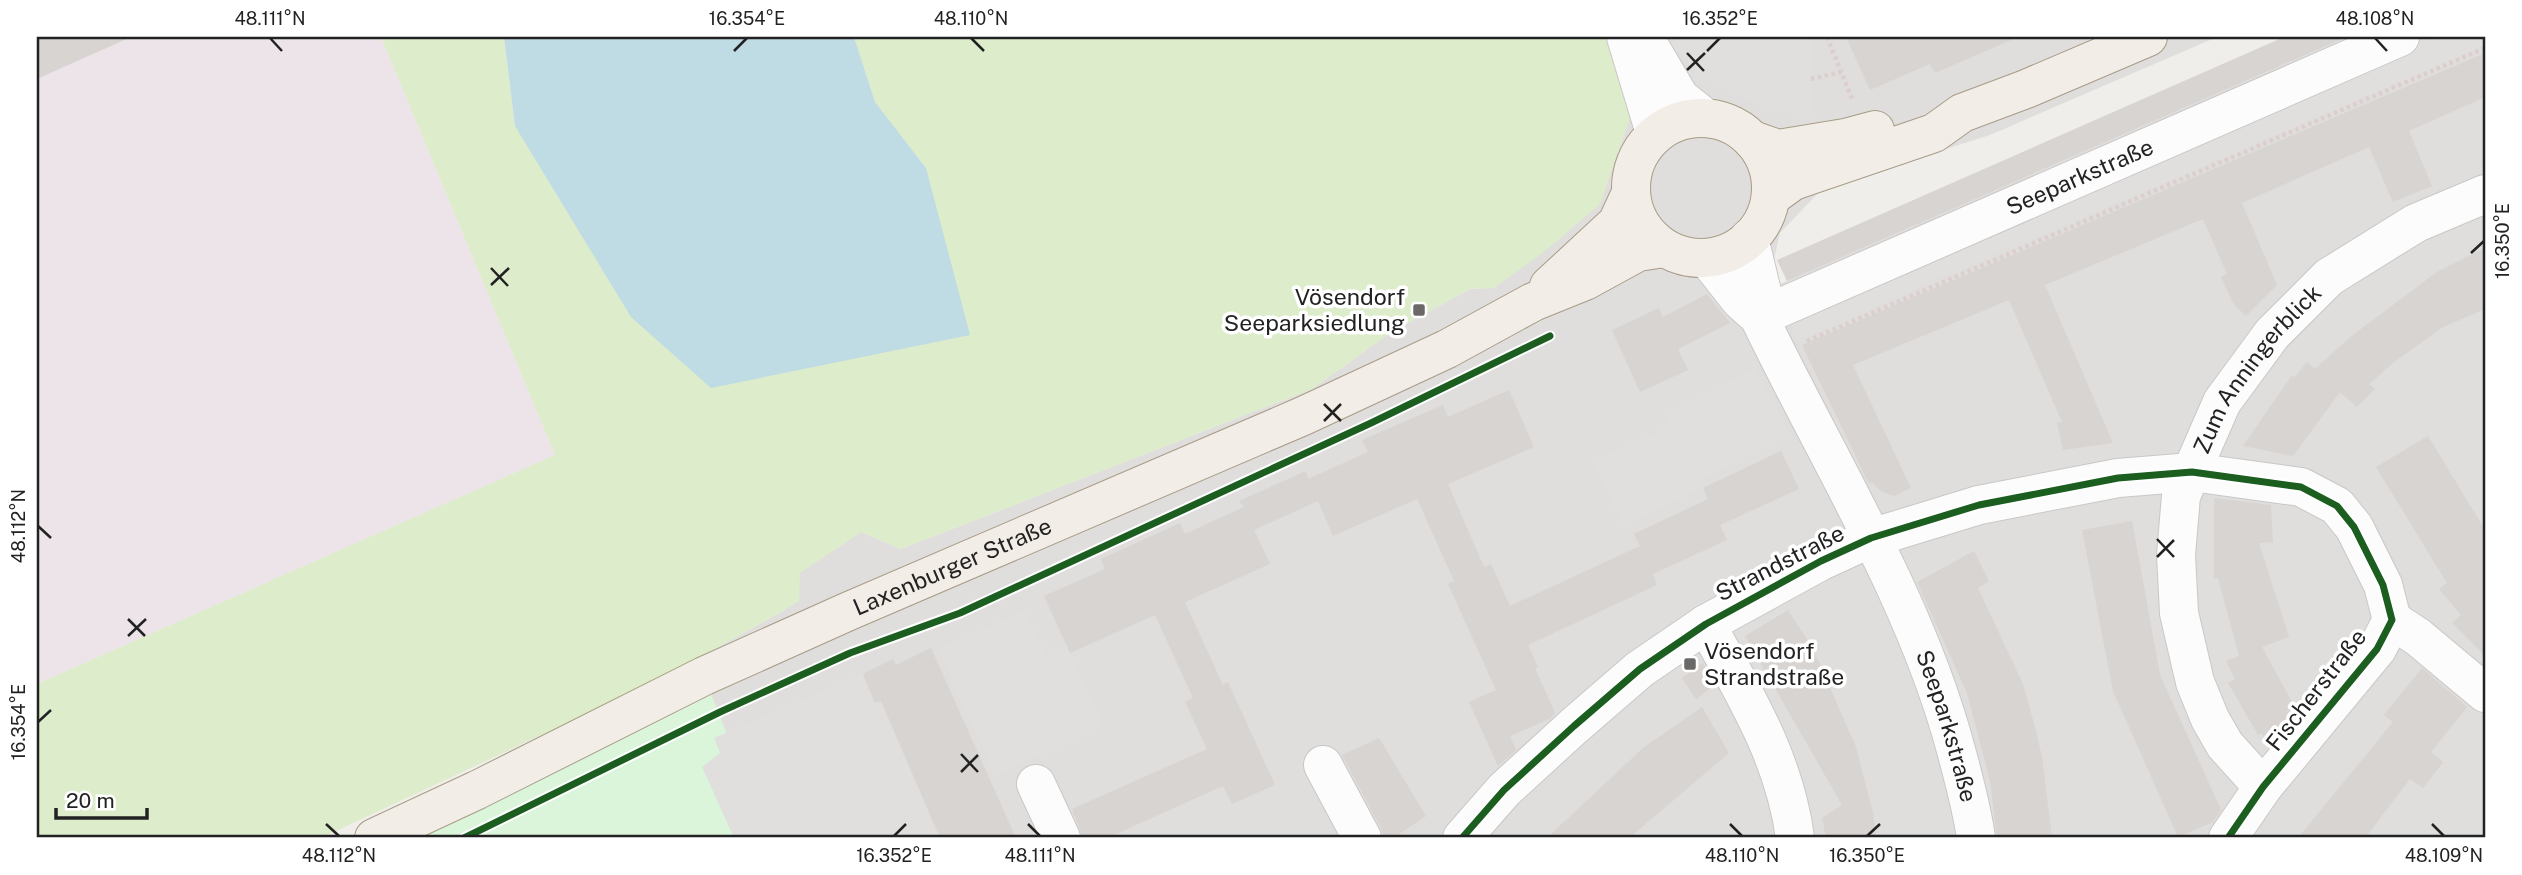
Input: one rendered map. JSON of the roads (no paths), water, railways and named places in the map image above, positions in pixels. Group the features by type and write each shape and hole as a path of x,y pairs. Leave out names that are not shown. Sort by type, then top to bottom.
{"main road":[{"path":"1771,197 1793,181 1934,133 1962,113 2148,37"},
{"path":"1752,140 1778,149 1845,138 1930,116 1962,113"},
{"path":"1704,117 1719,119 1741,130 1752,140 1766,161 1770,173 1771,197 1762,224 1731,252 1707,258 1690,258 1664,248 1645,232 1637,219 1630,195 1631,173 1640,151 1656,133 1680,120 1704,117"},
{"name":"Laxenburger Straße","path":"1533,302 1617,223 1630,195"},
{"name":"Laxenburger Straße","path":"374,838 477,790 704,676 1303,416 1447,349 1533,302 1586,281 1638,252 1664,248"}],"street":[{"path":"1626,37 1656,133"},
{"path":"1644,37 1681,98 1704,117"},
{"name":"Seeparkstraße","path":"1707,258 1740,300 1769,312 2400,37"},
{"name":"Zum Anningerblick","path":"2263,787 2225,745 2210,719 2195,682 2179,613 2176,555 2181,496 2222,402 2272,334 2329,277 2416,223 2485,194"},
{"name":"Seeparkstraße","path":"1749,238 1769,312 1942,697 1972,810 1976,838"},
{"name":"Strandstraße","path":"1462,838 1504,790 1640,670 1706,624 1821,561 1871,538 1979,505 2118,478 2192,472"},
{"name":"Fischerstraße","path":"2192,472 2301,487 2337,506 2354,527 2384,585 2392,620 2377,649 2263,787 2228,838"},
{"name":"Fischerstraße","path":"2392,620 2418,637 2485,693"},
{"name":"Strandstraße","path":"1706,624 1756,714 1773,751 1792,814 1796,838"},
{"path":"1322,765 1362,838"},
{"path":"1036,784 1061,838"}],"water":[{"path":"504,37 854,37 875,102 926,168 970,335 711,388 631,317 515,126"}],"place":[{"name":"Vösendorf Seeparksiedlung","path":"1419,310"},
{"name":"Vösendorf Strandstraße","path":"1690,664"}]}
